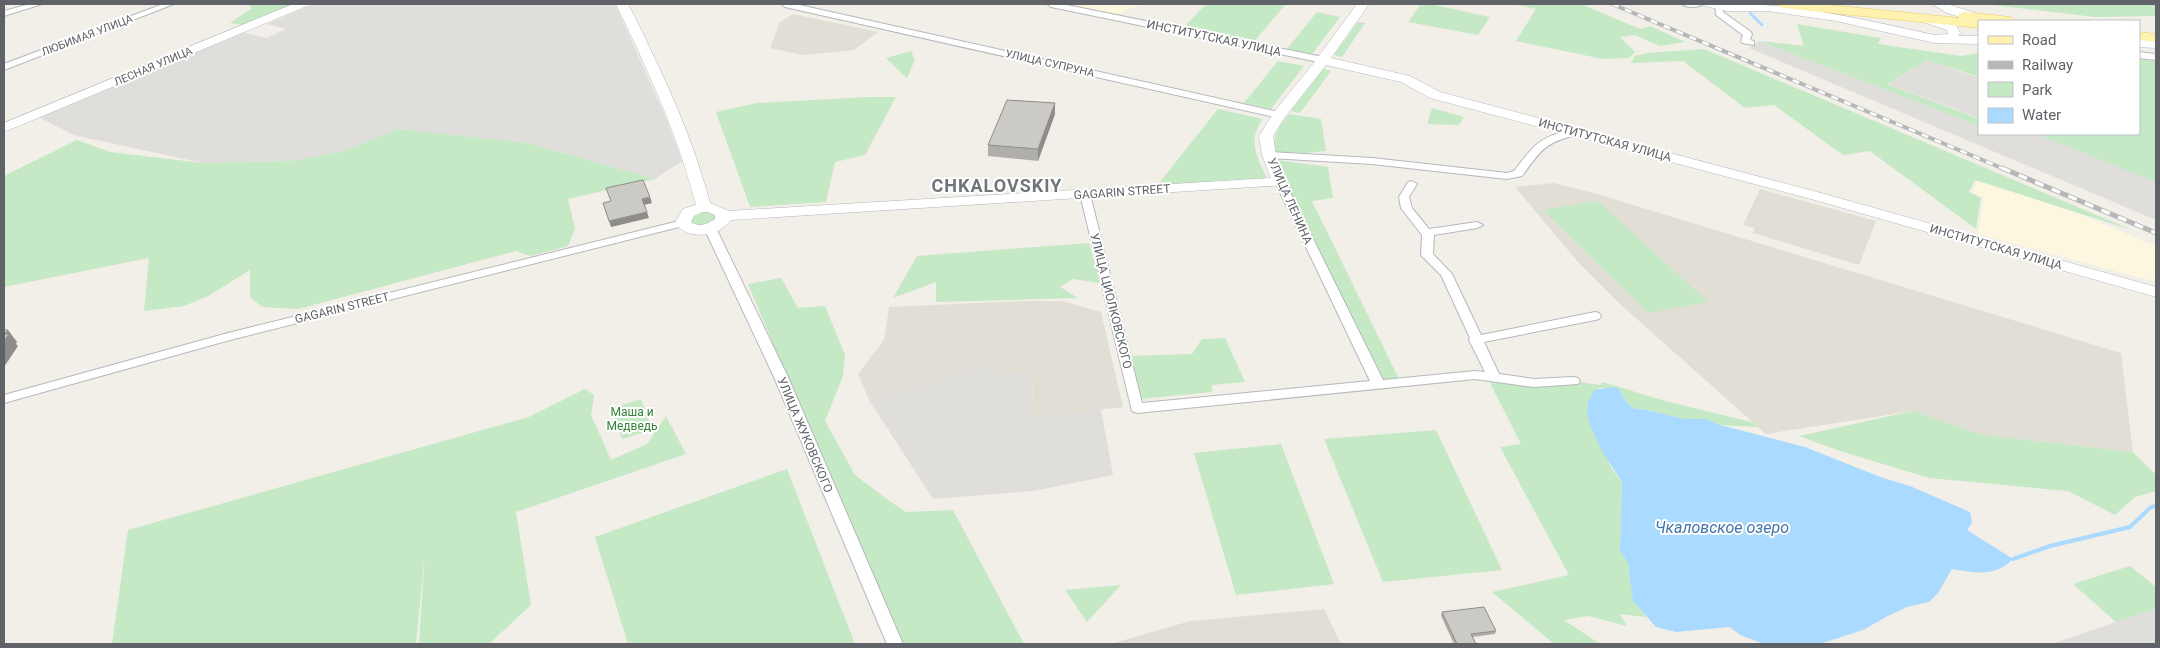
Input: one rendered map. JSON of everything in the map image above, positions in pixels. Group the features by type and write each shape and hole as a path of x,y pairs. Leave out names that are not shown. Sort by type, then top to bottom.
{"main road":[{"path":"1783,4 1978,21"},
{"path":"1834,4 1902,13"},
{"path":"2140,36 2156,38"},
{"path":"2140,42 2156,43"}],"street":[{"path":"4,14 38,4"},
{"name":"ЛЮБИМАЯ УЛИЦА","path":"4,67 170,4"},
{"name":"ЛЕСНАЯ УЛИЦА","path":"4,128 303,4"},
{"path":"622,4 648,57 674,119 696,176 704,207"},
{"path":"785,4 821,11 833,4"},
{"name":"ИНСТИТУТСКАЯ УЛИЦА","path":"1051,4 1386,73 1405,79 1435,95 1816,196 2156,292"},
{"name":"УЛИЦА ЛЕНИНА","path":"1363,4 1266,136 1269,155 1280,182 1379,385"},
{"path":"1686,4 1699,4"},
{"path":"1756,4 1768,7"},
{"path":"1714,5 1768,7 1836,17 1935,38 1978,40"},
{"path":"1714,5 1719,13 1748,34 1746,41 1752,44"},
{"path":"1922,15 1936,9 1939,5 1978,21"},
{"name":"УЛИЦА СУПРУНА","path":"821,11 1280,115"},
{"path":"1922,15 1952,28 1954,33 1952,37 1935,38"},
{"path":"2140,56 2156,57"},
{"path":"1269,155 1372,161 1507,176 1518,174 1531,152 1543,141 1575,132"},
{"name":"GAGARIN STREET","path":"724,216 1280,182"},
{"path":"1412,184 1404,197 1407,208 1427,233 1427,255 1446,274 1475,340 1494,377"},
{"name":"УЛИЦА ЦИОЛКОВСКОГО","path":"1085,194 1137,408 1379,385"},
{"path":"704,207 720,210 724,216 720,223 710,228 690,229 682,220 687,214 704,207"},
{"name":"GAGARIN STREET","path":"4,399 237,334 683,223"},
{"path":"1427,233 1477,225"},
{"name":"УЛИЦА ЖУКОВСКОГО","path":"710,228 781,377 895,644"},
{"path":"1475,340 1595,316"},
{"path":"1379,385 1476,375 1534,383 1573,381"}],"shaded area":[{"path":"314,4 615,4 666,118 682,161 655,179 528,143 398,129 341,152 290,161 203,163 73,135 39,117 240,32 267,38 286,29 267,24"},
{"path":"1066,4 1141,4 1117,15"},
{"path":"793,14 878,32 854,50 803,55 770,48 780,22"},
{"path":"1759,41 1978,126 1978,135 2039,135 2156,181 2156,220 1749,48"},
{"path":"1928,60 1978,78 1978,118 1888,84"},
{"path":"1980,173 2156,246 2156,282 1978,234 1984,198 1972,192"},
{"path":"1554,183 1590,192 2121,353 2133,452 1983,435 1913,411 1766,434 1620,304 1578,262 1515,187"},
{"path":"1760,189 1876,221 1859,265 1753,233 1755,228 1743,225"},
{"path":"1062,301 1101,312 1123,407 1033,417 1032,369 994,376 992,369 982,366 869,400 858,374 884,340 889,307"},
{"path":"982,366 992,369 994,376 1032,369 1033,417 1101,409 1113,475 1033,491 933,499 869,400"},
{"path":"1324,609 1341,644 1111,644 1190,621"},
{"path":"2156,609 2156,644 2052,644 2116,622"}],"green space":[{"path":"247,4 297,4 247,25 230,23 252,8"},
{"path":"1206,4 1286,4 1252,44 1182,29"},
{"path":"1421,4 1430,4 1490,17 1478,35 1408,22"},
{"path":"1513,4 1581,4 1640,29 1650,26 1685,42 1660,46 1635,35 1620,37 1635,52 1629,58 1603,59 1516,41 1536,9"},
{"path":"1984,4 2156,4 2156,16 2095,17"},
{"path":"1317,12 1340,17 1312,54 1287,49"},
{"path":"1358,22 1365,23 1342,57 1334,55"},
{"path":"1797,24 1881,38 1878,44 1961,56 1978,53 1978,77 1928,60 1887,84 1978,119 1978,126 1759,41 1804,46"},
{"path":"1704,49 2132,230 1975,180 1969,192 1981,198 1976,229 1870,151 1843,155 1774,105 1745,108 1683,61 1631,63 1635,56 1648,53"},
{"path":"911,51 915,60 907,78 886,58"},
{"path":"2140,59 2156,61 2156,182 2038,135 2140,135"},
{"path":"1278,61 1304,66 1271,109 1244,103"},
{"path":"1323,69 1331,71 1300,113 1291,111"},
{"path":"896,97 865,155 835,162 826,202 750,207 716,112 757,103"},
{"path":"1432,108 1464,117 1459,125 1427,124"},
{"path":"1218,109 1263,119 1255,135 1254,143 1268,181 1156,187"},
{"path":"1289,114 1321,119 1326,151 1305,153 1275,152 1277,132"},
{"path":"398,129 528,143 655,179 568,199 575,229 568,246 530,256 516,251 298,309 262,307 250,297 250,270 208,296 184,306 144,311 149,258 4,287 4,176 77,140 110,152 203,163 290,161 341,152"},
{"path":"1277,160 1328,167 1333,198 1312,201 1399,379 1382,380 1284,182"},
{"path":"1598,201 1708,302 1648,313 1543,210"},
{"path":"713,211 717,218 704,226 691,225 689,218 699,212"},
{"path":"1089,243 1100,283 1073,279 1060,287 1078,298 936,302 936,282 893,298 917,256"},
{"path":"781,278 798,308 825,306 845,355 843,376 825,421 855,475 906,512 953,510 1024,644 899,644 748,284"},
{"path":"1225,338 1245,382 1212,385 1212,392 1141,399 1130,356 1192,354 1202,339"},
{"path":"1517,380 1573,381 1600,385 1603,382 1665,401 1755,423 1757,427 1720,425 1706,419 1684,419 1634,408 1628,403 1618,388 1599,388 1588,403 1591,428 1612,469 1622,482 1620,551 1628,563 1633,600 1646,617 1620,614 1627,626 1588,616 1564,620 1600,644 1554,644 1492,592 1569,575 1500,447 1521,444 1490,383"},
{"path":"585,389 594,395 591,415 611,460 647,444 666,416 686,454 516,512 531,605 489,644 419,643 425,552 416,644 112,644 128,530 529,417"},
{"name":"Маша и Медведь","path":"641,399 652,430 622,439 612,408"},
{"path":"1913,411 1983,435 2133,452 2156,475 2156,491 2135,497 2115,515 2068,491 1929,478 1840,451 1799,436"},
{"path":"1436,430 1502,570 1383,582 1324,439"},
{"path":"1281,444 1334,584 1236,595 1194,453"},
{"path":"787,469 855,644 628,644 595,537"},
{"path":"2130,566 2156,587 2156,609 2116,622 2073,584"},
{"path":"1121,585 1087,622 1065,590"}],"water":[{"name":"Чкаловское озеро","path":"1611,387 1618,388 1628,403 1634,408 1684,419 1706,419 1720,425 1805,447 1883,478 1910,486 1970,512 1972,523 1967,530 2013,559 1999,569 1992,571 1968,572 1952,569 1938,593 1929,602 1907,607 1863,630 1820,644 1764,644 1740,635 1730,627 1676,632 1656,627 1633,601 1628,563 1620,551 1622,482 1603,453 1591,428 1587,414 1588,403 1594,390"}],"building":[{"path":"1007,100 1055,103 1038,149 988,145"},
{"path":"643,180 650,197 642,199 647,212 609,221 603,203 611,201 606,188"},
{"path":"4,330 8,330 5,334 9,334 4,341"},
{"path":"1484,607 1496,631 1471,634 1476,644 1457,644 1442,612"}],"waterway":[{"path":"1750,13 1762,25"},
{"path":"2013,559 2050,546 2130,527 2151,507 2156,506"}],"railway":[{"path":"1612,4 2004,169"},
{"path":"2002,168 2156,233"}],"district":[{"name":"CHKALOVSKIY","path":"997,186"}]}
